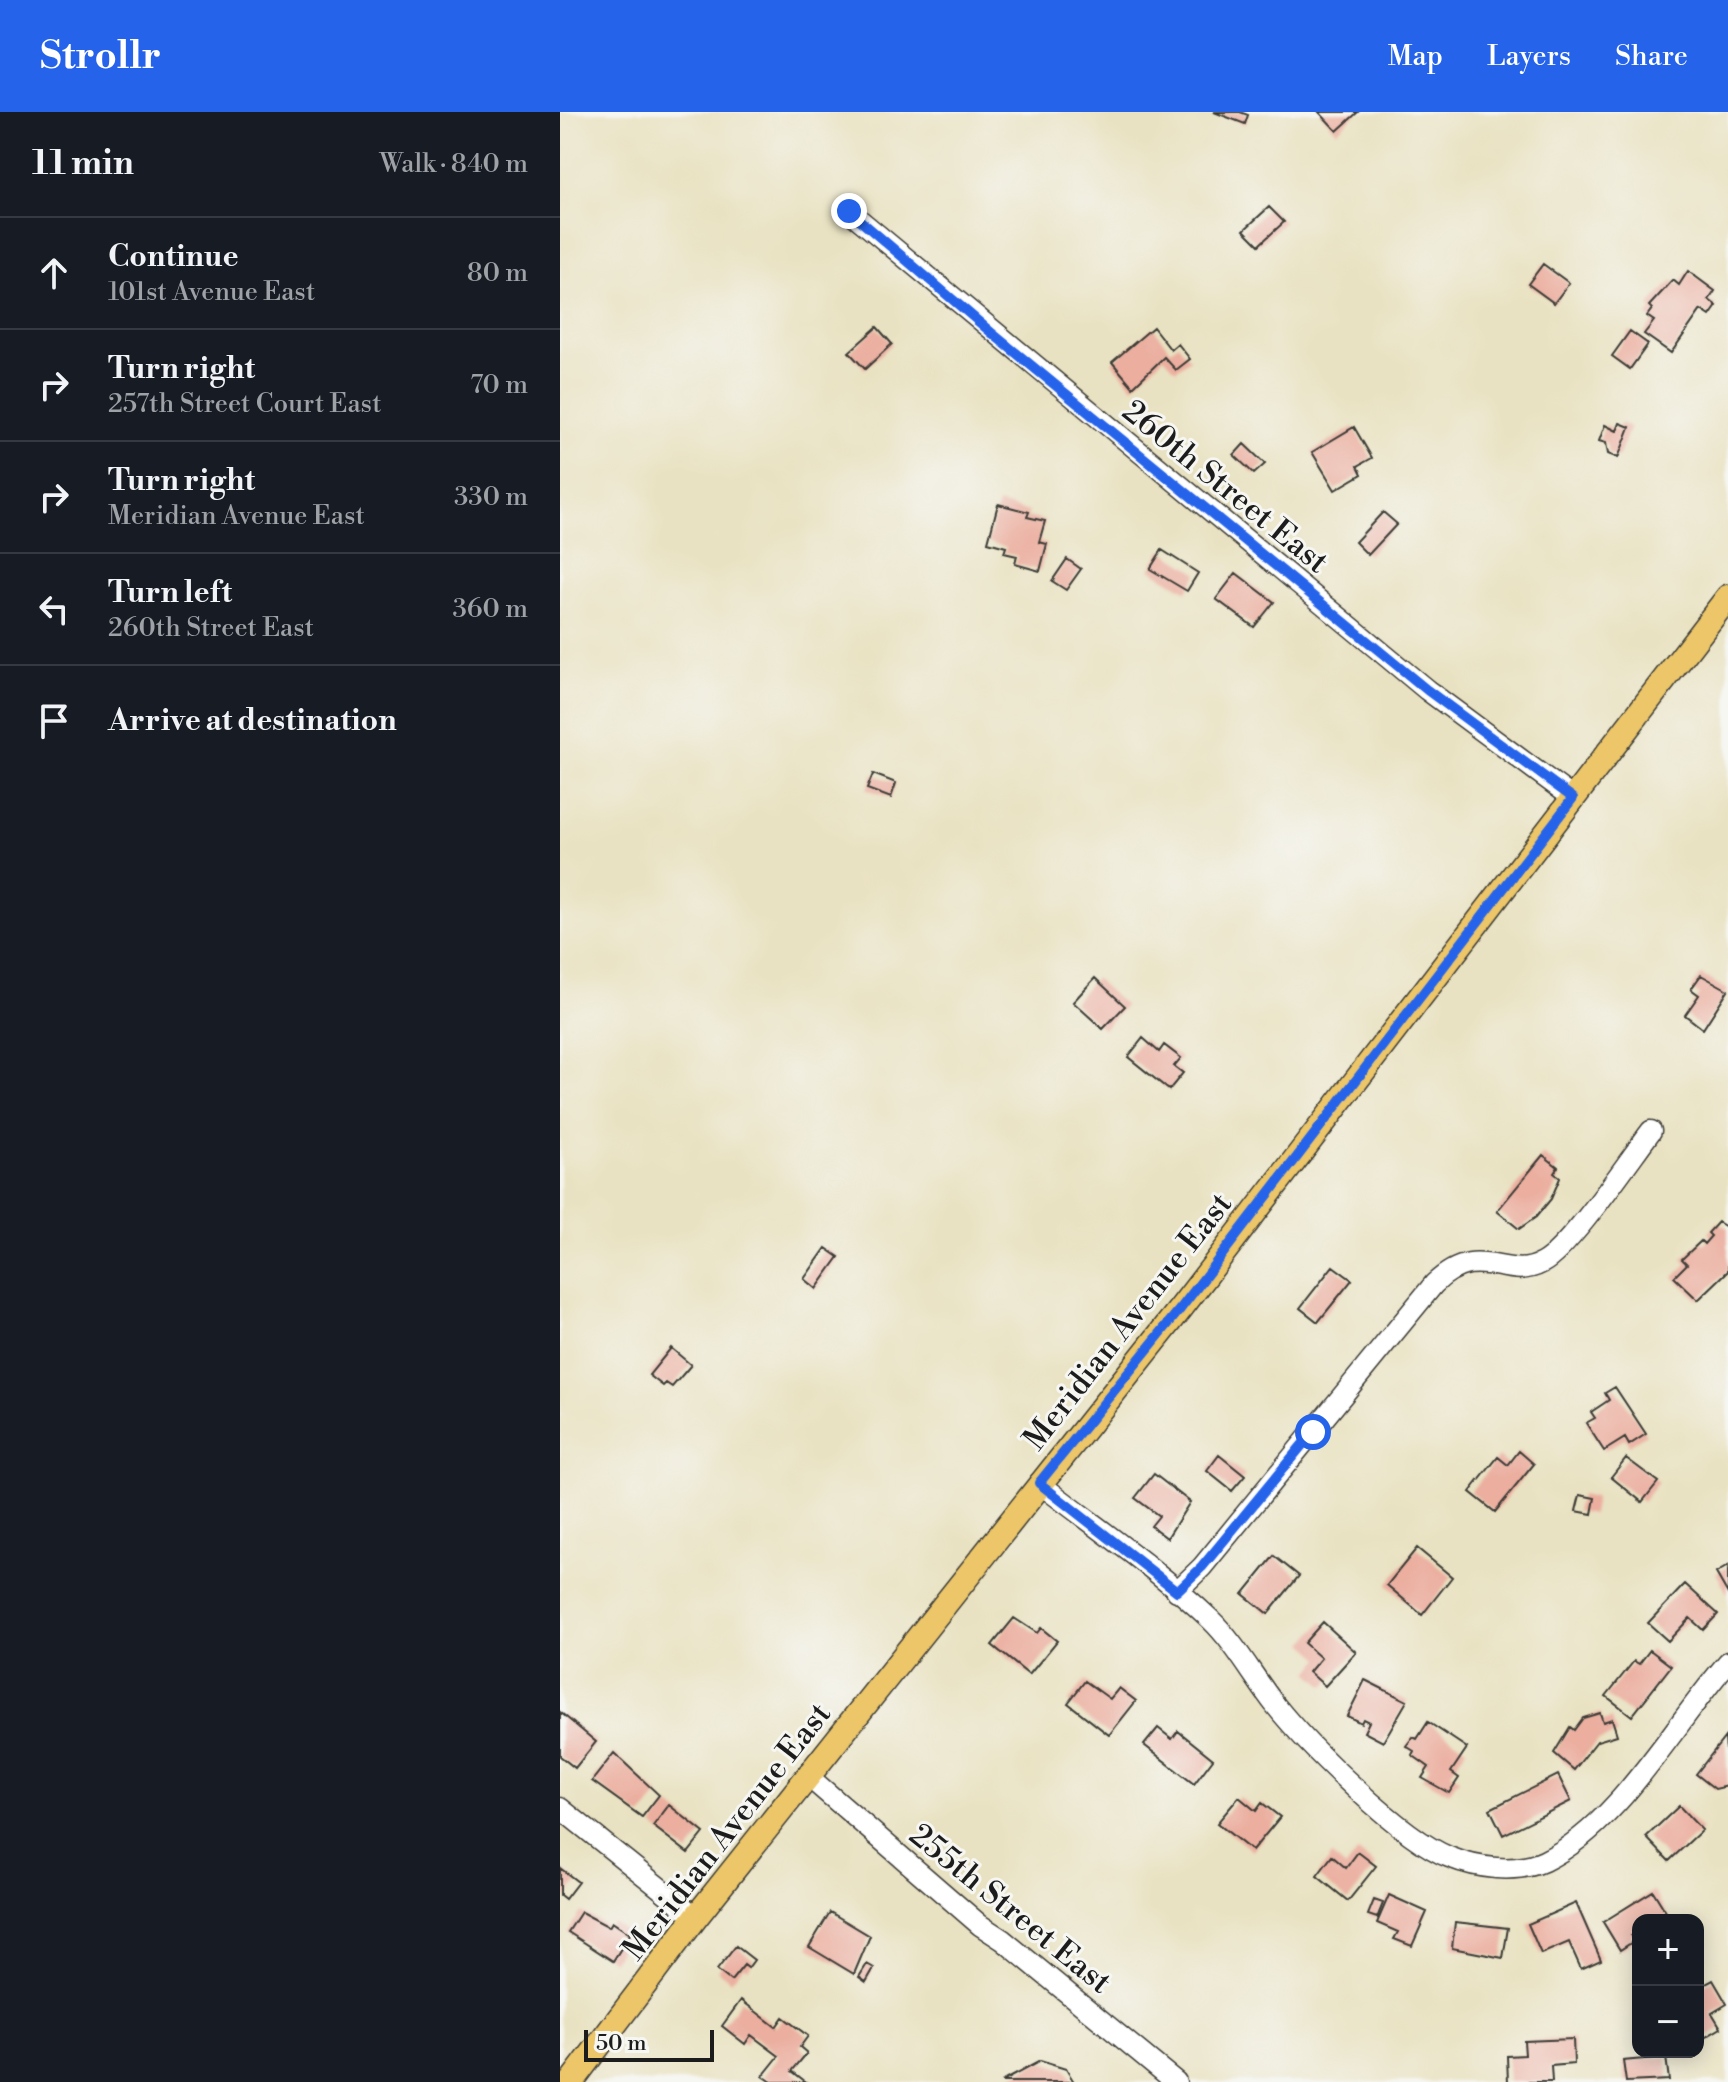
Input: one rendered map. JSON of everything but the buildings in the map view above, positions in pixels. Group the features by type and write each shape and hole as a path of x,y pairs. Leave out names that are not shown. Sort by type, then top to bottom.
{"main road":[{"name":"Meridian Avenue East","path":"571,2082 696,1917 810,1778 1039,1483 1181,1308 1728,597"}],"street":[{"name":"260th Street East","path":"849,211 993,334 1427,690 1573,798"},
{"path":"1177,1591 1202,1567 1444,1274 1472,1262 1523,1268 1541,1264 1564,1244 1651,1131"},
{"path":"1039,1483 1211,1621 1276,1706 1337,1771 1383,1811 1446,1856 1489,1867 1508,1868 1541,1863 1578,1839 1625,1793 1728,1662"},
{"name":"255th Street East","path":"810,1778 980,1925 1003,1940 1176,2082"},
{"path":"560,1808 696,1917"}],"route":[{"path":"849,211 993,334 1427,690 1573,798 1181,1308 1039,1483 1177,1591 1202,1567 1313,1432"}]}
